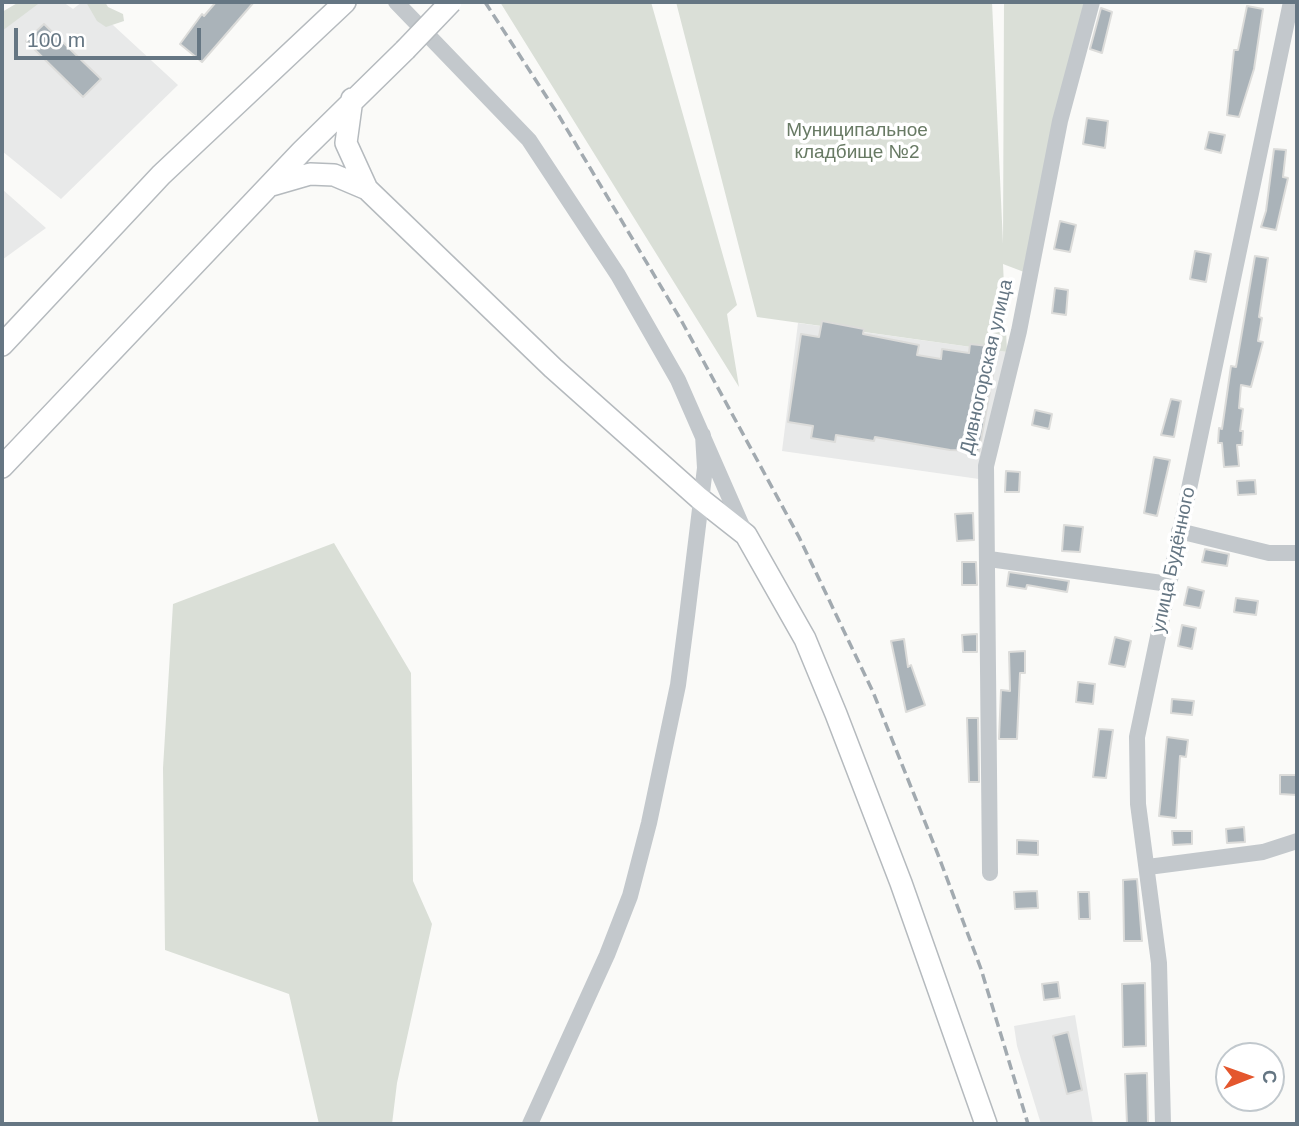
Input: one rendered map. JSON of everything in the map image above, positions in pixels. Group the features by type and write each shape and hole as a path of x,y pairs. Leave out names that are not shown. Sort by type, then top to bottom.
{"main road":[{"path":"2,467 352,99 402,45 436,2"},
{"path":"2,448 296,140 451,2"},
{"path":"2,345 161,175 343,3"},
{"path":"352,99 346,142 367,189"},
{"path":"268,187 310,174 334,175 367,189 553,368 699,498 746,535 805,639 836,714 901,883 986,1124"}],"street":[{"path":"396,2 528,140 618,275 678,380 746,535"},
{"name":"Дивногорская улица","path":"990,873 987,825 989,559 986,466 1019,331 1060,121 1092,2"},
{"name":"улица Будённого","path":"1163,1124 1159,963 1138,804 1137,737 1291,2"},
{"path":"530,1124 607,955 636,872 678,685 699,498 705,468 703,435"},
{"path":"1179,531 1269,553 1297,553"},
{"path":"989,559 1169,584"},
{"path":"1148,867 1263,852 1297,841"}],"shaded area":[{"path":"27,2 63,2 73,9 82,2 88,2 178,85 61,199 2,151 2,21"},
{"path":"2,189 46,228 2,260"},
{"path":"798,323 1007,352 986,480 782,451"},
{"path":"1075,1015 1093,1124 1041,1124 1017,1046 1014,1026"}],"green space":[{"path":"19,2 47,2 38,4 2,31 2,12"},
{"path":"86,2 105,2 108,7 123,14 124,21 106,27 97,21"},
{"path":"500,2 651,2 737,305 727,314 739,387"},
{"name":"Муниципальное кладбище №2","path":"676,2 992,2 1003,244 1004,2 1084,2 1024,272 1003,264 1007,352 757,317"},
{"path":"334,543 411,673 413,881 432,924 397,1083 392,1124 319,1124 289,994 165,950 163,768 173,604"}],"building":[{"path":"216,2 254,2 202,62 180,44 202,14 204,16"},
{"path":"1247,6 1263,9 1254,69 1239,117 1227,115 1234,50 1238,50"},
{"path":"1101,8 1112,12 1102,53 1090,49"},
{"path":"44,24 101,79 83,97 26,41"},
{"path":"1087,118 1108,121 1105,148 1083,144"},
{"path":"1209,132 1225,135 1221,153 1205,149"},
{"path":"1274,149 1286,150 1283,177 1288,178 1276,230 1261,227 1266,211"},
{"path":"1060,221 1076,225 1070,252 1054,249"},
{"path":"1195,251 1211,254 1206,282 1190,279"},
{"path":"1255,256 1268,258 1259,317 1262,318 1258,341 1263,342 1251,387 1241,385 1239,408 1243,409 1240,431 1243,431 1242,445 1237,445 1239,466 1224,467 1222,443 1218,443 1219,428 1222,429 1231,366 1236,367"},
{"path":"1055,288 1068,290 1066,315 1052,313"},
{"path":"822,321 864,329 863,334 919,345 917,355 941,359 942,349 969,353 970,344 998,347 979,451 950,450 875,437 874,441 836,435 835,442 811,438 813,426 788,422 801,334 819,337"},
{"path":"1171,399 1181,401 1174,437 1161,435"},
{"path":"1035,410 1052,414 1049,429 1032,425"},
{"path":"1154,457 1170,460 1157,516 1144,513"},
{"path":"1006,471 1020,472 1019,492 1005,492"},
{"path":"1255,480 1256,494 1238,495 1237,481"},
{"path":"973,513 974,540 957,541 955,514"},
{"path":"1064,525 1083,527 1080,552 1062,551"},
{"path":"1205,549 1229,554 1227,566 1202,562"},
{"path":"962,562 976,562 977,585 962,585"},
{"path":"1009,572 1069,581 1067,592 1027,585 1026,589 1007,586"},
{"path":"1188,587 1204,591 1200,608 1184,605"},
{"path":"1236,598 1258,601 1256,615 1234,612"},
{"path":"1182,625 1196,628 1192,649 1178,646"},
{"path":"977,634 977,652 963,652 962,635"},
{"path":"1115,637 1131,641 1125,667 1109,664"},
{"path":"904,639 908,667 911,665 925,705 906,712 891,641"},
{"path":"1025,651 1025,673 1020,673 1017,739 999,739 1001,690 1010,691 1009,652"},
{"path":"1078,682 1095,684 1093,704 1076,702"},
{"path":"1172,699 1194,701 1192,715 1171,713"},
{"path":"967,718 978,718 979,782 969,782"},
{"path":"1099,729 1113,730 1106,778 1093,777"},
{"path":"1167,737 1188,740 1186,757 1180,756 1176,818 1159,816"},
{"path":"1280,775 1297,775 1297,795 1280,794"},
{"path":"1244,827 1245,842 1227,843 1226,829"},
{"path":"1172,831 1192,831 1192,844 1173,845"},
{"path":"1017,840 1038,841 1038,855 1017,854"},
{"path":"1137,879 1142,941 1124,941 1123,880"},
{"path":"1037,891 1038,908 1015,909 1014,892"},
{"path":"1078,892 1089,892 1090,919 1079,919"},
{"path":"1058,982 1060,998 1044,1000 1042,984"},
{"path":"1145,983 1146,1046 1123,1047 1122,984"},
{"path":"1068,1032 1082,1090 1067,1094 1053,1036"},
{"path":"1147,1073 1148,1124 1127,1124 1125,1074"}],"railway":[{"path":"485,2 559,116 681,320 799,537 873,692 937,852 981,969 1028,1124"}]}
